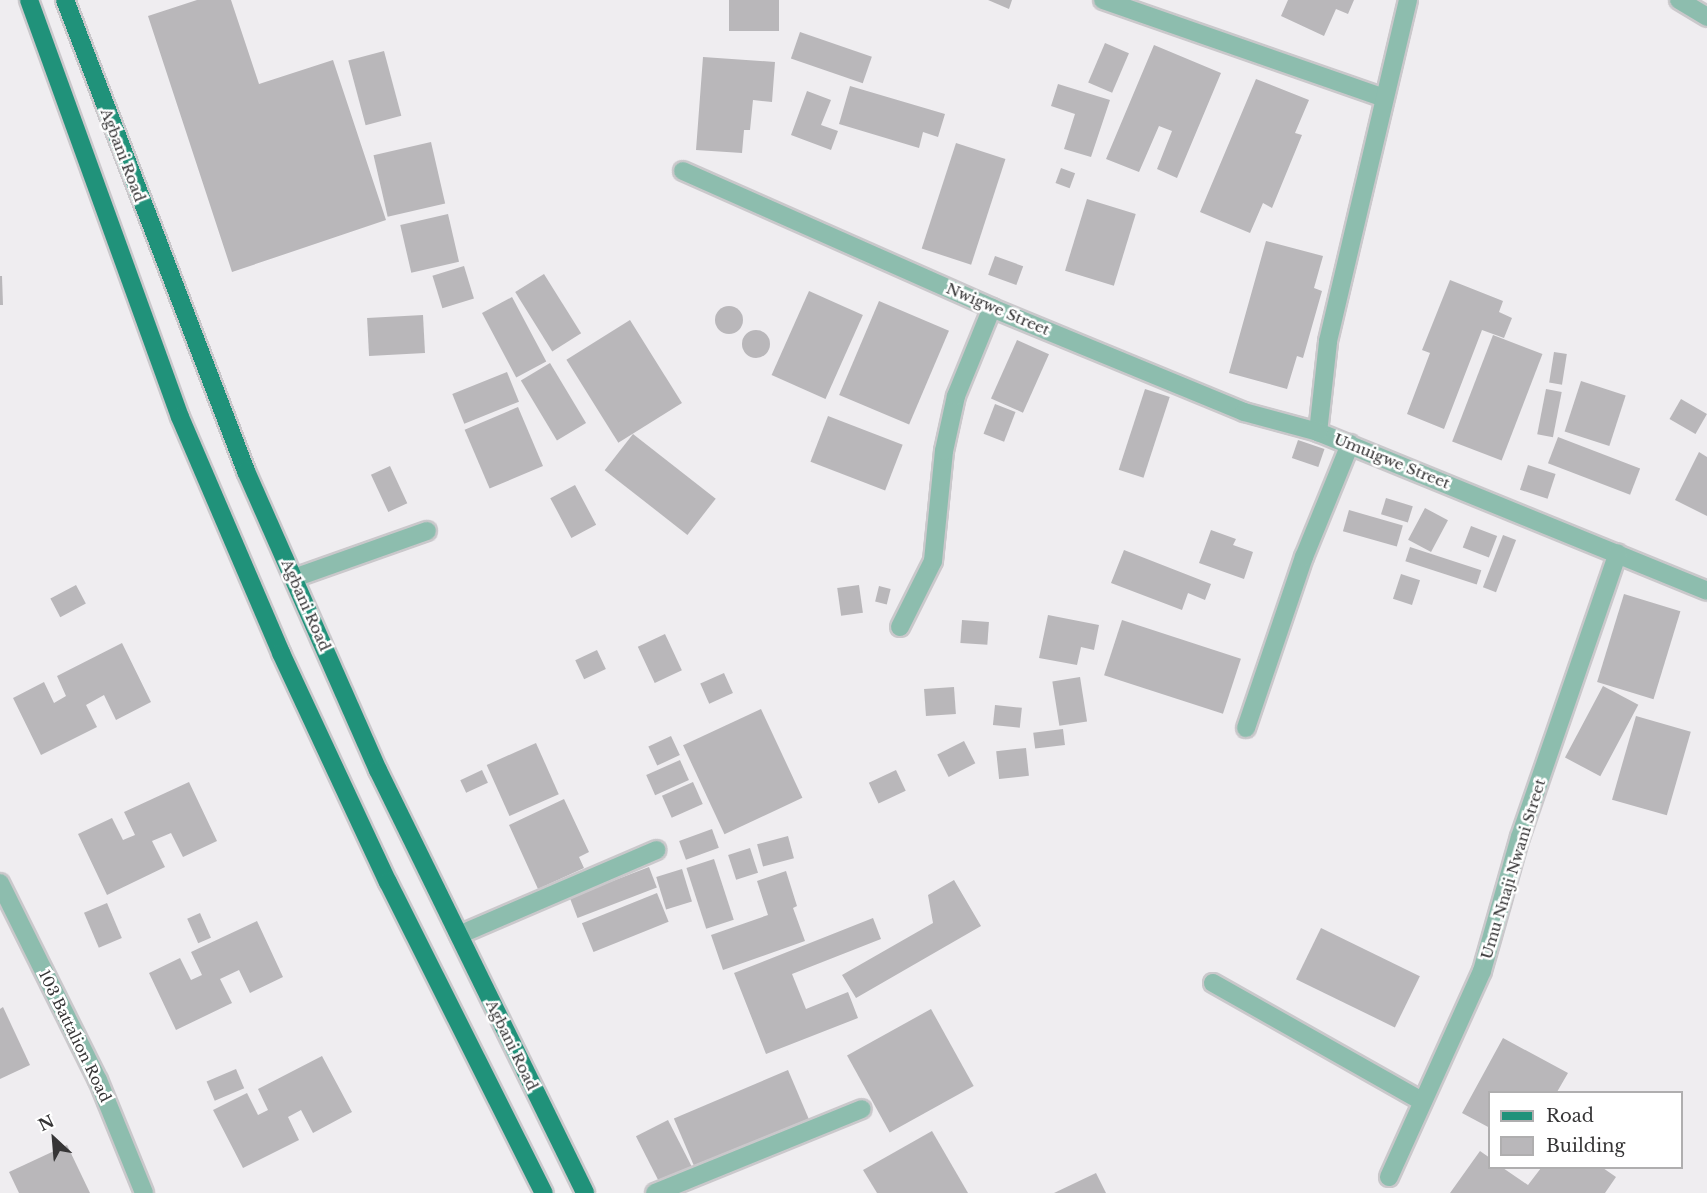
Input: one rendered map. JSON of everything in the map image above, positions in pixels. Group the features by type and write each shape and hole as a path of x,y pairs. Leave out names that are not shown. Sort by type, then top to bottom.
{"main road":[{"path":"29,0 180,417 281,653 388,882 544,1193"},
{"name":"Agbani Road","path":"65,0 246,471 378,770 585,1193"}],"street":[{"path":"1103,0 1382,97"},
{"name":"Umuigwe Street","path":"1408,0 1382,97 1328,342 1318,432 1707,591"},
{"path":"1679,0 1707,17"},
{"name":"Nwigwe Street","path":"683,171 992,308 1244,412 1318,432"},
{"path":"900,627 933,561 944,451 956,396 992,308"},
{"path":"1246,728 1304,557 1350,444"},
{"path":"294,578 427,531"},
{"name":"Umu Nnaji Nwani Street","path":"1389,1177 1482,971 1520,837 1618,553"},
{"path":"459,935 656,850"},
{"name":"103 Battalion Road","path":"0,883 98,1080 144,1193"},
{"path":"1213,983 1423,1102"},
{"path":"656,1193 862,1109"}],"building":[{"path":"197,0 231,0 259,84 333,60 386,220 232,272 148,16"},
{"path":"729,0 779,0 779,31 729,31"},
{"path":"988,0 1012,0 1009,9"},
{"path":"1288,0 1354,0 1348,14 1336,9 1324,36 1281,16"},
{"path":"800,32 872,57 863,83 791,58"},
{"path":"1105,43 1129,53 1112,93 1088,83"},
{"path":"1154,45 1221,73 1177,178 1157,169 1172,131 1159,126 1139,172 1106,159"},
{"path":"384,51 401,116 366,125 348,61"},
{"path":"703,57 775,62 772,102 753,100 750,130 744,130 742,153 696,150"},
{"path":"1256,79 1309,100 1295,133 1302,135 1272,208 1263,203 1250,233 1200,212"},
{"path":"1058,84 1110,100 1091,157 1064,149 1075,114 1051,106"},
{"path":"850,86 945,114 938,137 923,132 919,148 839,124"},
{"path":"807,91 831,100 821,125 838,131 831,150 791,135"},
{"path":"431,142 445,203 388,217 374,155"},
{"path":"956,143 1005,159 971,265 922,249"},
{"path":"1061,168 1075,173 1070,188 1056,183"},
{"path":"1087,199 1136,214 1114,286 1065,271"},
{"path":"448,214 459,262 411,273 400,225"},
{"path":"1266,241 1323,256 1314,288 1322,291 1303,358 1297,356 1287,389 1229,373"},
{"path":"995,256 1023,266 1016,285 988,275"},
{"path":"464,266 474,299 442,308 432,276"},
{"path":"544,274 581,333 552,351 515,292"},
{"path":"0,276 2,276 3,305 0,305"},
{"path":"1450,280 1503,301 1499,312 1512,318 1504,338 1482,330 1444,429 1407,414 1430,353 1422,350"},
{"path":"809,291 863,315 825,399 772,375"},
{"path":"512,297 546,361 516,377 482,313"},
{"path":"879,301 949,331 909,425 839,395"},
{"path":"729,306 739,310 743,320 739,330 729,334 719,330 715,320 719,310"},
{"path":"423,315 425,353 369,356 367,318"},
{"path":"630,320 682,403 618,443 566,360"},
{"path":"756,330 766,334 770,344 766,354 756,358 746,354 742,344 746,334"},
{"path":"1493,335 1542,354 1502,460 1452,441"},
{"path":"1017,340 1049,354 1023,413 991,398"},
{"path":"1554,352 1567,354 1562,385 1549,383"},
{"path":"550,363 586,423 557,441 521,381"},
{"path":"507,372 519,402 464,424 452,394"},
{"path":"1581,381 1626,396 1609,446 1565,431"},
{"path":"1145,389 1170,397 1143,478 1119,470"},
{"path":"1546,389 1562,392 1553,437 1537,434"},
{"path":"1681,399 1707,414 1695,434 1670,419"},
{"path":"995,404 1016,412 1004,442 984,434"},
{"path":"518,407 543,466 490,489 465,430"},
{"path":"828,416 903,445 885,490 810,462"},
{"path":"633,434 716,499 687,535 605,470"},
{"path":"1558,437 1640,469 1630,495 1548,463"},
{"path":"1298,440 1324,449 1318,467 1292,458"},
{"path":"1699,452 1707,457 1707,516 1675,500"},
{"path":"1528,465 1556,474 1548,499 1520,490"},
{"path":"390,466 407,503 388,512 371,475"},
{"path":"575,485 596,525 571,538 550,498"},
{"path":"1386,498 1413,506 1408,522 1381,514"},
{"path":"1425,508 1448,520 1431,552 1408,540"},
{"path":"1349,510 1403,525 1397,547 1343,531"},
{"path":"1471,526 1497,536 1489,558 1463,547"},
{"path":"1211,530 1236,539 1233,545 1253,552 1244,579 1199,563"},
{"path":"1503,535 1516,540 1496,592 1483,587"},
{"path":"1410,547 1481,570 1477,584 1405,561"},
{"path":"1124,550 1211,584 1205,600 1188,593 1182,610 1111,583"},
{"path":"1401,574 1420,580 1412,605 1393,599"},
{"path":"76,585 86,604 60,617 50,599"},
{"path":"859,585 863,613 841,616 837,588"},
{"path":"879,586 891,589 887,604 875,602"},
{"path":"1624,594 1680,611 1654,699 1597,682"},
{"path":"1048,615 1099,625 1094,650 1081,647 1077,665 1039,658"},
{"path":"962,620 989,622 987,645 960,643"},
{"path":"1122,620 1241,659 1223,714 1104,675"},
{"path":"665,634 682,670 655,683 638,647"},
{"path":"122,643 151,702 116,720 104,695 86,705 97,727 41,755 13,698 44,682 54,703 66,696 57,676"},
{"path":"597,650 606,669 584,679 575,660"},
{"path":"724,673 733,693 709,704 700,684"},
{"path":"1080,677 1087,721 1059,726 1052,681"},
{"path":"1603,686 1638,705 1600,776 1565,758"},
{"path":"954,687 956,714 926,716 924,689"},
{"path":"995,705 1022,708 1020,728 993,725"},
{"path":"761,709 802,798 724,834 683,745"},
{"path":"1636,716 1691,732 1667,815 1612,800"},
{"path":"1063,729 1065,745 1035,749 1033,733"},
{"path":"671,736 680,755 657,766 648,747"},
{"path":"964,741 975,763 949,777 937,755"},
{"path":"536,743 559,794 509,816 487,765"},
{"path":"1026,748 1029,776 999,779 996,751"},
{"path":"680,760 689,780 655,795 646,775"},
{"path":"482,770 488,783 466,793 460,780"},
{"path":"896,770 906,791 879,804 869,783"},
{"path":"189,782 217,841 183,857 171,833 152,841 165,867 107,895 78,834 112,818 123,840 135,835 124,812"},
{"path":"693,782 703,804 672,818 662,796"},
{"path":"564,799 589,852 579,857 584,868 538,889 509,825"},
{"path":"712,829 719,848 686,860 679,841"},
{"path":"788,836 794,858 763,866 757,844"},
{"path":"750,848 758,873 736,880 728,855"},
{"path":"714,859 734,920 706,929 686,868"},
{"path":"649,867 657,888 578,918 570,897"},
{"path":"682,869 692,902 666,909 656,877"},
{"path":"786,871 797,906 793,908 805,941 723,970 711,935 768,915 757,881"},
{"path":"954,880 981,926 856,998 842,975 933,923 928,895"},
{"path":"657,893 669,922 594,952 582,923"},
{"path":"107,903 122,938 99,948 84,913"},
{"path":"200,913 211,938 198,943 187,919"},
{"path":"873,918 881,939 792,974 806,1009 848,992 858,1018 766,1054 734,973"},
{"path":"257,921 283,977 250,993 239,970 220,979 232,1003 176,1030 149,973 180,958 191,980 202,975 191,952"},
{"path":"1321,928 1420,976 1395,1027 1296,979"},
{"path":"3,1007 30,1065 0,1079 0,1009"},
{"path":"931,1009 974,1086 890,1133 847,1056"},
{"path":"1503,1038 1568,1073 1558,1091 1488,1091 1488,1127 1462,1113"},
{"path":"322,1056 352,1112 313,1133 301,1110 288,1117 299,1140 243,1168 213,1110 247,1093 258,1115 268,1110 258,1089"},
{"path":"236,1069 244,1088 215,1101 207,1082"},
{"path":"788,1070 810,1122 696,1170 674,1118"},
{"path":"668,1120 693,1168 660,1184 636,1136"},
{"path":"932,1131 968,1193 877,1193 863,1170"},
{"path":"67,1145 90,1193 19,1193 9,1172"},
{"path":"1480,1151 1488,1157 1488,1169 1504,1169 1528,1185 1540,1169 1604,1169 1616,1177 1605,1193 1450,1193"},
{"path":"1096,1173 1106,1193 1054,1193"}]}
